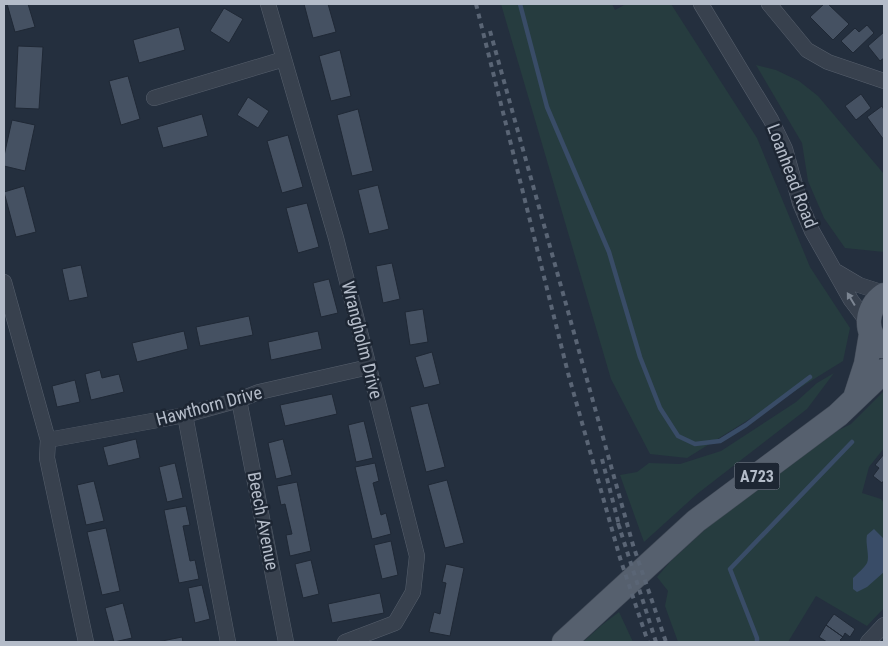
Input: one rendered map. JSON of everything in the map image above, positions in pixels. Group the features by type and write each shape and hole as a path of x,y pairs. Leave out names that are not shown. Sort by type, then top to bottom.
{"main road":[{"path":"875,335 869,314 873,305 884,294"},
{"name":"A723","path":"854,400 875,335"},
{"name":"A723","path":"564,642 696,521 838,415 884,371"}],"street":[{"name":"Wrangholm Drive","path":"268,4 336,238 417,556 413,592 396,623 345,642"},
{"name":"Loanhead Road","path":"701,4 771,120 785,149 804,212 824,254 851,300 875,335"},
{"path":"769,4 807,50 828,62 884,81"},
{"path":"154,98 284,58"},
{"name":"Loanhead Road","path":"836,272 859,285 884,294"},
{"path":"4,282 48,440 47,458 86,642"},
{"name":"Hawthorn Drive","path":"48,440 185,415 260,392 369,367"},
{"name":"Beech Avenue","path":"239,400 286,642"},
{"path":"185,415 228,642"},
{"path":"868,642 884,625"}],"green space":[{"path":"501,4 612,4 615,10 626,4 671,4 757,138 810,267 850,328 843,361 687,458 650,454 611,379"},
{"path":"756,65 776,70 799,81 818,96 884,174 884,252 845,248 824,218 808,181 802,143"},
{"path":"834,373 807,409 697,494 644,542 620,475 637,472 649,463 680,464 721,451 796,402 817,383"},
{"path":"884,391 884,448 869,467 862,493 881,499 884,503 884,608 867,626 816,596 788,642 678,642 665,606 668,591 657,577 670,562 710,525 837,431 851,424"},
{"path":"619,612 633,642 583,642 603,624"}],"water":[{"path":"874,529 884,539 884,572 867,587 857,592 853,589 853,578 867,563 867,535"}],"building":[{"path":"7,4 28,4 35,27 15,32"},
{"path":"304,4 328,4 336,32 313,38"},
{"path":"824,4 828,4 849,24 833,40 810,17"},
{"path":"224,8 243,19 229,43 210,31"},
{"path":"867,25 874,33 853,53 841,41 855,28 859,32"},
{"path":"179,27 185,50 139,63 133,40"},
{"path":"884,32 884,58 880,61 868,46"},
{"path":"18,46 43,47 39,109 15,108"},
{"path":"340,50 351,96 331,101 319,56"},
{"path":"128,76 140,119 121,125 109,81"},
{"path":"861,94 871,108 856,120 845,106"},
{"path":"248,97 269,111 258,128 237,115"},
{"path":"882,106 884,110 884,140 867,117"},
{"path":"358,109 373,171 352,176 337,115"},
{"path":"202,114 208,136 163,148 157,127"},
{"path":"12,120 35,125 25,171 4,166 4,156"},
{"path":"288,135 303,187 282,193 267,141"},
{"path":"378,185 389,229 369,234 358,190"},
{"path":"24,186 36,232 16,237 4,192"},
{"path":"307,203 319,247 298,253 286,208"},
{"path":"392,263 400,299 383,303 376,266"},
{"path":"81,265 88,297 69,301 62,269"},
{"path":"329,279 338,313 321,317 313,283"},
{"path":"423,309 428,342 410,345 405,312"},
{"path":"249,316 253,335 200,346 196,327"},
{"path":"184,331 188,349 137,362 132,343"},
{"path":"318,331 322,349 271,360 268,342"},
{"path":"432,352 440,384 424,388 415,357"},
{"path":"100,370 102,378 119,374 124,392 91,400 85,374"},
{"path":"75,380 80,402 57,407 52,386"},
{"path":"332,394 337,414 285,426 280,405"},
{"path":"428,403 445,467 426,472 410,407"},
{"path":"364,421 373,458 356,462 348,425"},
{"path":"136,439 140,458 108,466 103,447"},
{"path":"283,439 292,475 276,479 268,443"},
{"path":"884,454 884,480 882,483 873,476 879,468 875,465"},
{"path":"175,463 183,498 167,502 159,467"},
{"path":"375,463 379,481 373,483 381,515 386,513 391,534 372,539 355,467"},
{"path":"447,480 464,543 445,548 428,485"},
{"path":"94,481 104,521 86,525 77,485"},
{"path":"297,482 311,551 290,556 286,535 292,534 285,504 281,505 277,486"},
{"path":"186,506 190,525 183,526 190,561 195,560 199,579 179,583 164,510"},
{"path":"106,528 120,591 102,595 87,532"},
{"path":"391,541 398,575 382,579 374,545"},
{"path":"311,560 319,594 303,598 295,564"},
{"path":"446,564 464,568 450,636 429,632 434,612 440,614 446,583 442,582"},
{"path":"202,585 210,619 195,623 188,588"},
{"path":"380,593 384,613 332,623 328,604"},
{"path":"123,603 132,638 114,642 105,608"},
{"path":"834,614 855,629 850,637 845,633 843,637 826,625"},
{"path":"826,625 843,637 840,640 843,642 827,642 819,637"},
{"path":"182,637 183,642 157,642"}],"waterway":[{"path":"520,4 547,107 609,252 640,357 660,408 678,436 695,444 720,441 746,425 810,377"},
{"path":"757,642 730,569 852,442"}],"railway":[{"path":"476,4 568,373 620,558 648,642"},
{"path":"490,31 633,545 666,642"},
{"path":"602,459 620,529"},
{"path":"618,523 656,642"}]}
